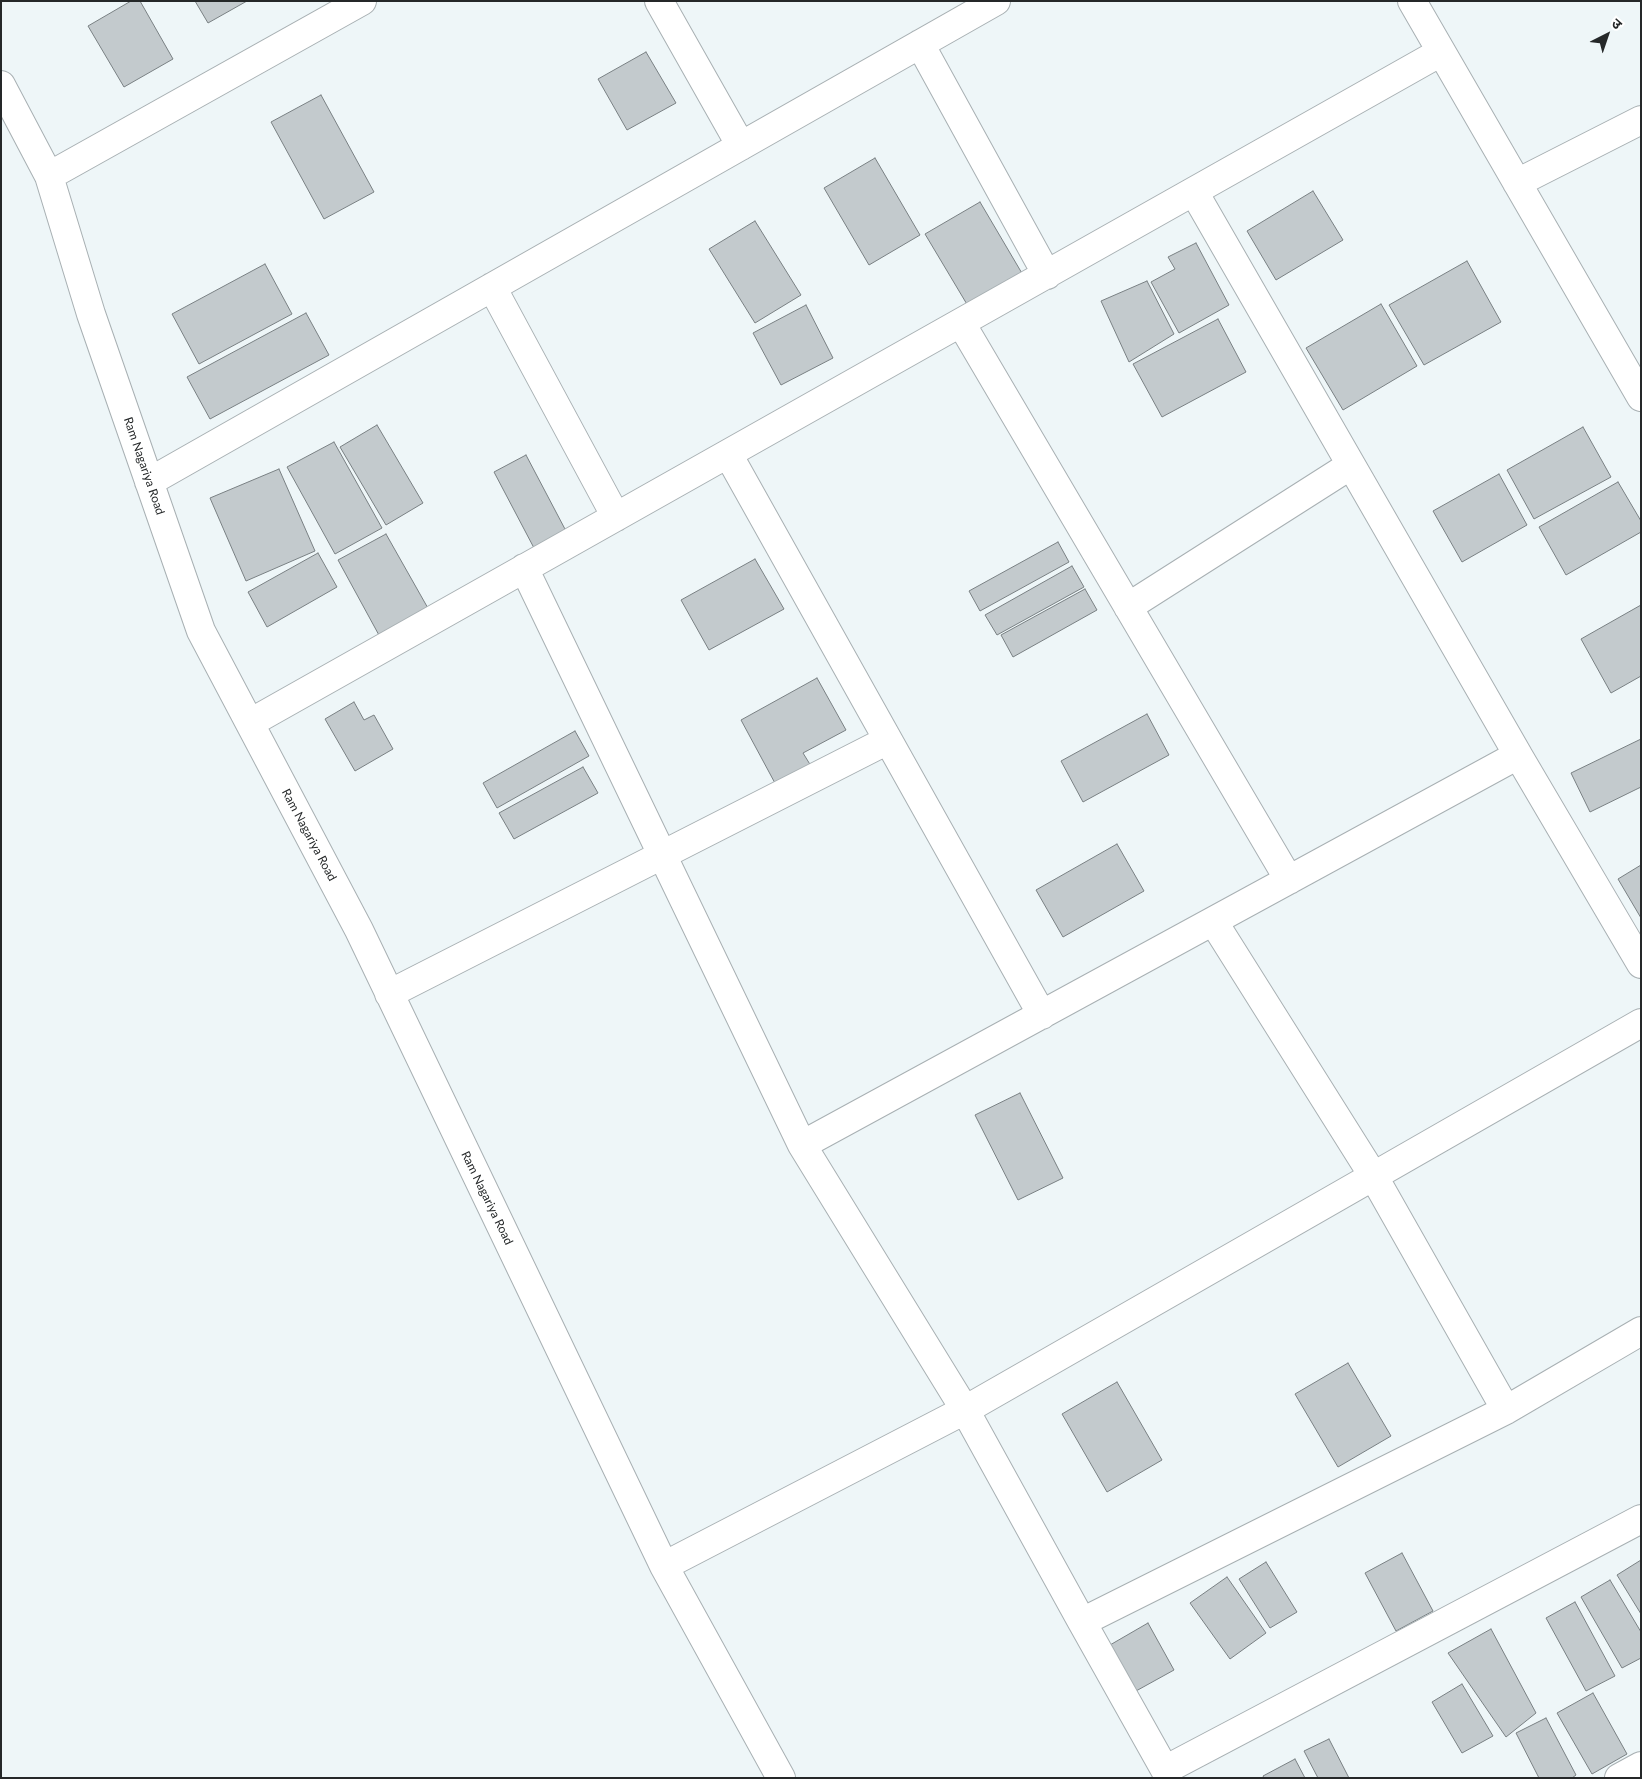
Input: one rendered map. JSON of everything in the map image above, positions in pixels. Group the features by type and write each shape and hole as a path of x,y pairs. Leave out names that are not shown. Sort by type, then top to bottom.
{"street":[{"path":"49,176 362,1"},
{"path":"659,1 741,146"},
{"path":"149,482 996,1"},
{"path":"1412,1 1641,397"},
{"path":"920,44 1047,275"},
{"path":"250,723 1441,52"},
{"name":"Ram Nagariya Road","path":"1,85 49,176 91,314 201,631 359,930 664,1566 782,1778"},
{"path":"1517,183 1641,120"},
{"path":"1194,192 1641,964"},
{"path":"492,288 616,517"},
{"path":"961,323 1289,880"},
{"path":"728,454 1042,1015"},
{"path":"1128,607 1351,465"},
{"path":"524,568 802,1145 965,1410 1168,1774 1641,1519"},
{"path":"389,994 888,740"},
{"path":"802,1145 1518,754"},
{"path":"1213,921 1374,1177 1506,1410"},
{"path":"664,1566 965,1410 1641,1023"},
{"path":"1082,1622 1506,1410 1641,1331"},
{"path":"1619,1778 1641,1766"}],"building":[{"path":"131,1 140,1 173,59 124,87 88,26"},
{"path":"195,1 247,1 208,23"},
{"path":"646,52 676,103 627,130 598,79"},
{"path":"321,95 374,192 324,219 271,122"},
{"path":"875,158 920,235 869,265 824,188"},
{"path":"1313,191 1343,240 1276,280 1247,231"},
{"path":"980,202 1023,275 968,306 925,234"},
{"path":"755,221 801,295 755,323 709,249"},
{"path":"1196,243 1229,305 1179,333 1151,282 1175,269 1168,257"},
{"path":"1467,261 1501,322 1424,365 1389,305"},
{"path":"265,264 292,314 199,364 172,314"},
{"path":"1147,281 1174,334 1129,362 1101,301"},
{"path":"1381,304 1417,366 1343,410 1306,348"},
{"path":"806,305 833,358 781,385 753,333"},
{"path":"306,313 329,355 210,419 187,377"},
{"path":"1218,319 1246,372 1162,417 1133,364"},
{"path":"377,425 423,503 386,525 340,447"},
{"path":"1583,427 1611,477 1534,519 1507,470"},
{"path":"334,442 382,528 335,554 287,467"},
{"path":"526,455 566,531 534,548 494,472"},
{"path":"279,469 315,551 246,581 210,498"},
{"path":"1499,474 1527,525 1462,562 1433,511"},
{"path":"1618,482 1641,521 1641,532 1566,575 1539,527"},
{"path":"386,534 429,610 380,637 338,560"},
{"path":"1058,542 1069,562 980,611 969,591"},
{"path":"318,553 337,587 267,627 248,592"},
{"path":"755,559 784,609 709,650 681,600"},
{"path":"1072,566 1084,587 997,635 985,615"},
{"path":"1085,589 1097,610 1013,657 1001,635"},
{"path":"1641,605 1641,676 1611,693 1581,639"},
{"path":"817,678 846,730 803,753 811,766 776,785 741,720"},
{"path":"354,702 364,720 374,715 393,749 355,771 325,719"},
{"path":"1147,714 1169,755 1083,802 1061,761"},
{"path":"575,731 589,756 497,808 483,783"},
{"path":"1641,739 1641,787 1590,812 1571,773"},
{"path":"583,767 598,793 514,839 499,813"},
{"path":"1117,844 1144,891 1063,937 1036,890"},
{"path":"1641,865 1641,918 1618,879"},
{"path":"1020,1093 1063,1178 1018,1200 975,1115"},
{"path":"1348,1363 1391,1436 1338,1467 1295,1394"},
{"path":"1117,1382 1162,1460 1107,1492 1062,1414"},
{"path":"1402,1553 1433,1611 1396,1631 1365,1573"},
{"path":"1641,1560 1641,1614 1617,1575"},
{"path":"1266,1562 1297,1612 1270,1628 1239,1579"},
{"path":"1227,1577 1266,1633 1230,1659 1190,1603"},
{"path":"1610,1580 1641,1632 1641,1658 1622,1668 1581,1597"},
{"path":"1575,1602 1615,1676 1586,1691 1546,1618"},
{"path":"1148,1623 1174,1670 1136,1691 1110,1645"},
{"path":"1491,1629 1536,1713 1506,1737 1448,1653"},
{"path":"1462,1684 1493,1736 1462,1753 1432,1702"},
{"path":"1593,1693 1627,1754 1592,1774 1557,1713"},
{"path":"1546,1718 1576,1775 1572,1778 1539,1778 1516,1733"},
{"path":"1329,1739 1349,1778 1318,1778 1304,1751"},
{"path":"1295,1759 1305,1778 1264,1778 1263,1776"}]}
